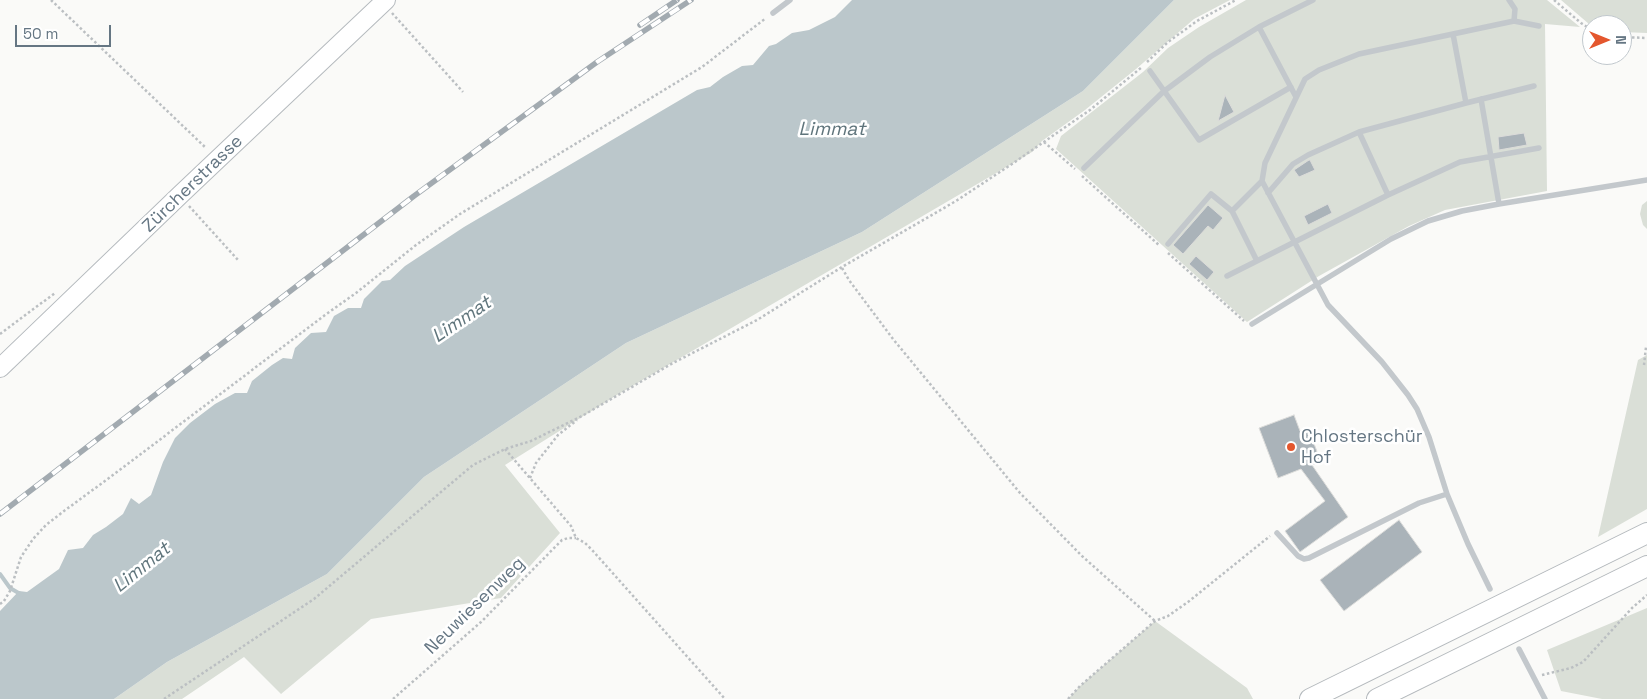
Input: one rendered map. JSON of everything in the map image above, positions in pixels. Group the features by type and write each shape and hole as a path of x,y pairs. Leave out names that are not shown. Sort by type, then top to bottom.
{"highway":[{"path":"1310,699 1647,533"},
{"path":"1377,699 1647,566"}],"main road":[{"name":"Zürcherstrasse","path":"0,368 384,2"}],"lane":[{"path":"773,13 790,0"},
{"path":"1084,168 1164,92 1210,57 1259,27 1313,0"},
{"path":"1508,0 1515,9 1514,21"},
{"path":"1232,211 1262,181 1265,163 1304,79 1319,70 1359,54 1514,21 1539,26"},
{"path":"1259,27 1296,97"},
{"path":"1453,34 1466,103"},
{"path":"1150,71 1198,140 1291,87"},
{"path":"1268,193 1293,164 1308,155 1359,132 1534,86"},
{"path":"1481,99 1499,204"},
{"path":"1359,132 1388,195"},
{"path":"1227,276 1388,195 1460,162 1539,148"},
{"path":"1252,324 1410,229 1428,221 1462,211 1499,204 1647,180"},
{"path":"1262,181 1328,305 1382,362 1408,395 1420,416 1429,437 1447,494 1490,589"},
{"path":"1168,244 1211,194 1232,211 1257,261"},
{"path":"1277,533 1298,556 1304,559 1309,558 1419,503 1447,494"},
{"path":"1519,649 1544,699"}],"path":[{"path":"51,0 206,148"},
{"path":"164,699 314,599 474,465 505,449 531,441 582,416 673,363 757,320 842,267 956,201 1044,142 1115,91 1168,42 1197,21 1236,0"},
{"path":"1554,0 1582,24"},
{"path":"384,2 463,92"},
{"path":"0,604 10,591 21,557 32,539 46,525 324,314 356,293 416,245 460,214 702,66 773,13"},
{"path":"1632,37 1647,38"},
{"path":"1044,142 1160,246"},
{"path":"180,196 238,260"},
{"path":"1167,252 1247,323 1252,324"},
{"path":"842,267 849,280 893,339 1014,486 1082,556 1155,621"},
{"path":"1644,364 1647,346"},
{"path":"530,478 536,463 558,435 582,416"},
{"path":"505,449 570,526 576,538 593,551 725,699"},
{"path":"1068,699 1155,621 1174,612 1266,537 1277,533"},
{"name":"Neuwiesenweg","path":"393,699 481,622 562,540 576,538"},
{"path":"1533,676 1571,668 1583,662 1625,614 1647,595"}],"shaded area":[{"path":"1174,0 1230,0 1194,19 1085,110 1042,141 1032,152 617,395 505,465 560,533 501,598 371,619 281,694 244,657 182,699 114,699 167,662 327,574 424,477 626,343 862,232 1083,91"},
{"path":"1246,0 1547,0 1580,27 1545,24 1547,191 1445,210 1409,226 1319,276 1247,322 1056,149 1061,136 1143,72 1168,48 1199,27"},
{"path":"1561,0 1647,0 1647,33 1632,32 1632,15 1582,15 1582,18"},
{"path":"1647,201 1647,229 1643,225 1640,214 1642,205"},
{"path":"1647,355 1647,509 1598,537 1638,360"},
{"path":"1647,608 1647,699 1602,699 1561,691 1547,650"},
{"path":"1155,621 1247,688 1253,699 1068,699 1080,686"}],"water":[{"name":"Limmat","path":"852,0 1174,0 1083,91 862,232 626,343 424,477 327,574 167,662 114,699 0,699 0,611 19,591 27,592 59,569 68,550 83,548 93,535 123,514 131,498 139,504 151,495 163,462 175,438 190,423 215,404 235,393 247,393 252,381 272,365 283,358 292,359 295,348 311,333 326,332 334,316 348,308 361,308 364,299 382,281 390,280 405,266 464,227 697,90 710,87 742,66 753,65 769,46 776,44 792,33 809,30 835,17"}],"building":[{"path":"1225,95 1234,112 1218,121"},
{"path":"1524,133 1527,145 1499,150 1498,137"},
{"path":"1309,160 1315,170 1299,177 1294,170"},
{"path":"1328,204 1332,213 1308,225 1304,216"},
{"path":"1208,205 1223,218 1213,230 1208,226 1183,254 1173,245"},
{"path":"1196,256 1214,272 1207,280 1189,264"},
{"path":"1294,415 1300,431 1308,428 1321,462 1312,465 1348,517 1300,552 1285,531 1325,501 1301,469 1278,478 1259,428"},
{"path":"1399,520 1422,552 1344,611 1320,580"}],"waterway":[{"path":"0,574 10,588 22,595"}],"railway":[{"path":"640,25 677,0"},
{"path":"0,514 414,196 597,62 691,0"}],"place":[{"name":"Chlosterschür Hof","path":"1291,447"}]}
